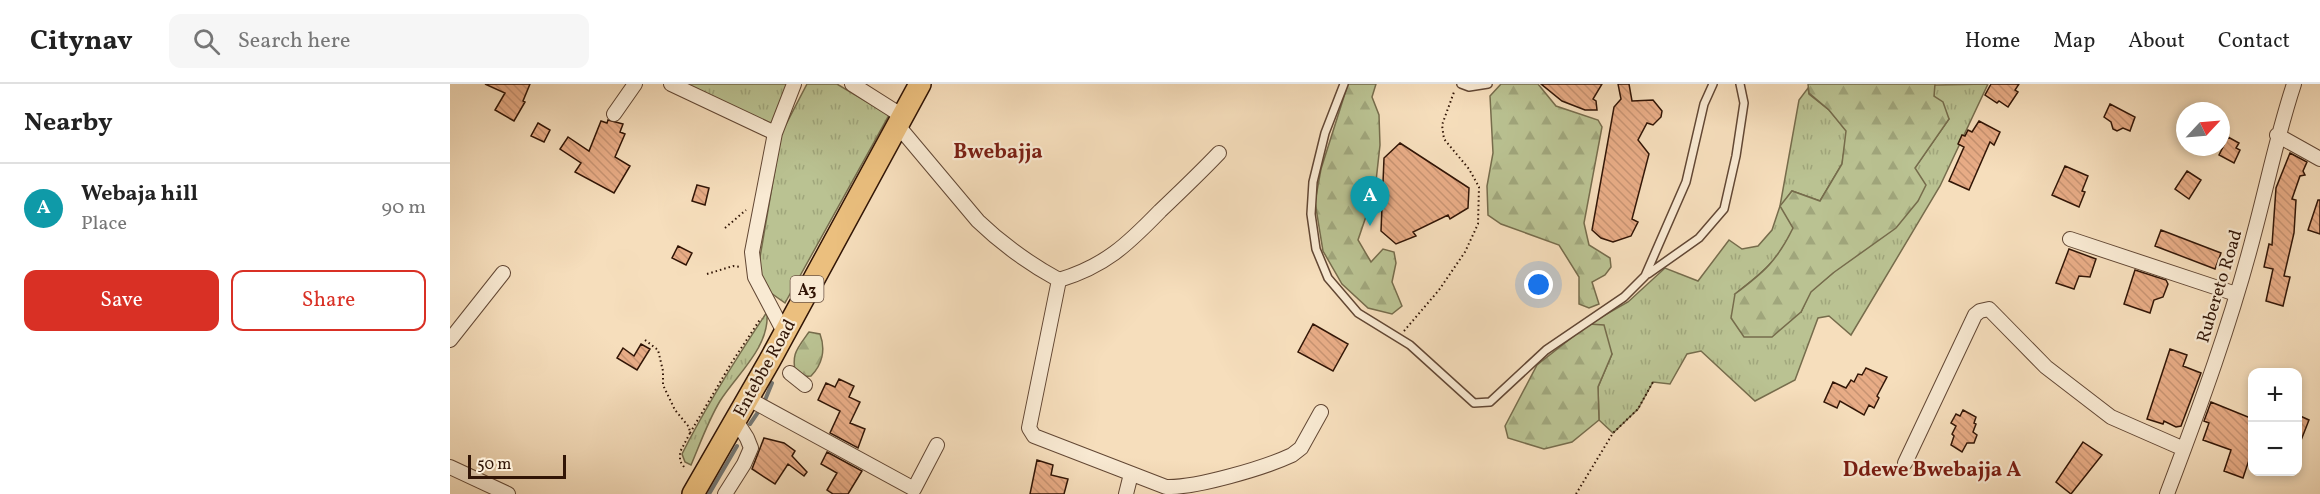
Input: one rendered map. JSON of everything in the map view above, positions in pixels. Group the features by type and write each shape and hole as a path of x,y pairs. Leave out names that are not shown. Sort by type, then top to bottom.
{"main road":[{"name":"Entebbe Road","path":"693,494 770,360 920,84"}],"street":[{"path":"614,114 635,84"},
{"path":"671,84 775,133"},
{"path":"784,332 752,269 752,252 775,133 794,84"},
{"path":"852,84 901,122 978,221 1020,258 1059,280 1085,272 1137,237 1219,153"},
{"name":"Rubereto Road","path":"2167,494 2203,402 2255,229 2277,135 2294,84"},
{"path":"2277,135 2320,159"},
{"path":"2070,239 2236,294"},
{"path":"450,340 503,273"},
{"path":"1059,280 1029,428 1030,433 1044,441 1166,487 1178,487 1206,482 1282,459 1301,448 1322,412"},
{"path":"1905,464 1976,315 1980,311 1989,309 2046,367 2111,417 2184,449"},
{"path":"790,373 805,385"},
{"path":"747,398 913,491 937,445"},
{"path":"725,494 751,448 735,419"},
{"path":"450,483 455,469 508,494"},
{"path":"1126,494 1131,474"}],"lane":[{"path":"1344,84 1325,133 1313,182 1311,214 1316,249 1328,278 1358,313 1410,345 1474,403 1490,402 1546,350 1624,297 1645,276 1699,238 1724,209 1736,156 1743,104 1740,84"},
{"path":"1460,84 1470,87 1488,84"},
{"path":"1645,276 1686,182 1704,104 1713,84"}],"path":[{"path":"1399,338 1439,290 1465,252 1478,224 1479,187 1469,169 1444,140 1442,125 1460,84"},
{"path":"707,274 733,266 752,269"},
{"path":"684,467 680,461 680,452 732,362 769,305"},
{"path":"645,340 658,350 663,371 663,385 675,410 689,427 690,433"},
{"path":"1576,494 1613,433 1638,409 1653,382"}],"green space":[{"path":"685,84 794,84 779,117 770,124"},
{"path":"807,84 837,84 889,115 785,303 771,293 758,269 781,134"},
{"path":"1348,84 1376,84 1372,97 1379,115 1380,145 1375,190 1358,240 1371,262 1383,249 1394,252 1396,263 1392,282 1402,306 1392,314 1368,308 1342,284 1323,251 1315,202 1321,169"},
{"path":"1501,84 1538,84 1556,106 1598,120 1602,127 1584,223 1589,245 1610,258 1611,267 1605,275 1592,282 1599,304 1589,308 1579,304 1579,277 1559,245 1501,224 1488,215 1487,186 1493,153 1490,96"},
{"path":"1808,84 1935,84 1934,96 1943,102 1949,119 1915,168 1926,185 1918,201 1896,228 1833,273 1811,292 1801,312 1772,337 1744,337 1731,318 1735,294 1769,265 1793,228 1780,206 1792,191 1820,201 1842,164 1846,131 1829,110 1809,93"},
{"path":"1988,84 1940,186 1851,335 1829,316 1818,318 1795,380 1755,401 1701,351 1687,354 1670,384 1653,382 1638,409 1613,433 1599,420 1598,387 1612,354 1589,324 1628,302 1665,268 1698,281 1729,240 1742,249 1758,246 1772,230 1780,206 1799,100 1808,88 1809,94 1829,110 1847,131 1842,164 1820,201 1792,191 1781,206 1794,228 1788,239 1769,265 1735,294 1801,312 1810,292 1833,273 1914,169 1949,119 1934,96 1934,85"},
{"path":"767,312 767,325 758,348 720,401 691,465 685,462 682,454 702,417"},
{"path":"1589,324 1604,325 1612,354 1598,387 1599,420 1572,442 1544,449 1508,438 1505,426 1537,365"},
{"path":"809,332 820,334 823,346 822,357 811,376 796,377 794,357"}],"building":[{"path":"485,84 530,84 523,101 525,102 514,121 495,110 505,93"},
{"path":"1541,84 1602,84 1593,99 1596,101 1597,110 1585,110 1562,101"},
{"path":"1618,84 1629,84 1632,101 1653,100 1662,111 1661,117 1653,125 1647,123 1638,140 1649,154 1632,219 1638,222 1631,236 1613,242 1601,238 1592,230 1614,107 1621,99"},
{"path":"1991,84 2019,84 2015,90 2018,92 2008,107 1985,95"},
{"path":"2110,104 2135,117 2130,131 2123,128 2117,131 2113,129 2111,122 2104,117"},
{"path":"608,120 623,124 620,132 625,134 615,157 630,166 614,193 575,172 581,163 560,149 568,137 589,151 601,121 607,123"},
{"path":"1979,121 2000,132 1994,145 1990,142 1969,190 1949,181 1964,147 1958,144 1962,135 1965,136 1968,130 1972,132"},
{"path":"538,123 550,130 544,142 531,136"},
{"path":"2230,138 2239,143 2236,148 2240,150 2234,163 2221,156 2230,156"},
{"path":"1400,143 1469,188 1468,208 1450,219 1448,215 1413,232 1416,236 1396,244 1381,231 1384,158"},
{"path":"2290,153 2307,162 2303,171 2305,175 2300,176 2292,199 2296,200 2294,233 2284,276 2290,277 2283,306 2266,301 2273,269 2264,267 2269,244 2272,245 2276,188"},
{"path":"2065,166 2088,176 2079,207 2052,195"},
{"path":"2187,171 2201,180 2189,199 2175,189"},
{"path":"697,185 709,188 705,205 692,201"},
{"path":"2318,200 2320,200 2320,234 2308,230"},
{"path":"2161,230 2221,253 2215,269 2155,246"},
{"path":"678,246 692,253 686,265 672,258"},
{"path":"2069,249 2096,259 2090,277 2079,276 2074,289 2056,283"},
{"path":"2135,270 2166,280 2168,284 2163,297 2154,300 2150,313 2124,304"},
{"path":"1313,324 1348,344 1333,371 1298,352"},
{"path":"641,344 650,349 637,370 617,358 623,348 634,356"},
{"path":"2170,349 2187,355 2183,366 2201,373 2181,426 2176,427 2164,421 2163,424 2147,419"},
{"path":"1866,368 1887,377 1877,396 1879,398 1874,408 1869,405 1864,415 1840,401 1837,408 1824,402 1833,382 1846,388 1851,380 1854,382 1858,374 1862,375"},
{"path":"839,379 854,386 849,397 860,402 850,423 865,429 858,448 830,433 840,411 818,400 826,383 835,387"},
{"path":"2211,402 2248,417 2248,463 2243,478 2224,471 2231,450 2203,440 2209,423 2204,421"},
{"path":"1963,410 1976,417 1973,432 1977,435 1974,443 1967,443 1962,452 1951,445 1954,436 1952,434 1956,426 1951,423 1956,414 1960,416"},
{"path":"2302,417 2309,420 2302,438"},
{"path":"764,438 784,443 795,451 792,456 807,472 804,476 788,464 775,484 752,469"},
{"path":"2083,442 2102,455 2071,494 2056,482"},
{"path":"827,452 862,471 848,494 833,494 827,490 837,473 821,464"},
{"path":"1037,460 1053,465 1051,475 1068,479 1064,494 1030,494"}],"waterway":[{"path":"750,424 763,405 772,383"},
{"path":"709,494 737,446"}],"place":[{"name":"Webaja hill","path":"1370,226"}],"district":[{"name":"Bwebajja","path":"998,151"},
{"name":"Ddewe Bwebajja A","path":"1932,469"}]}
